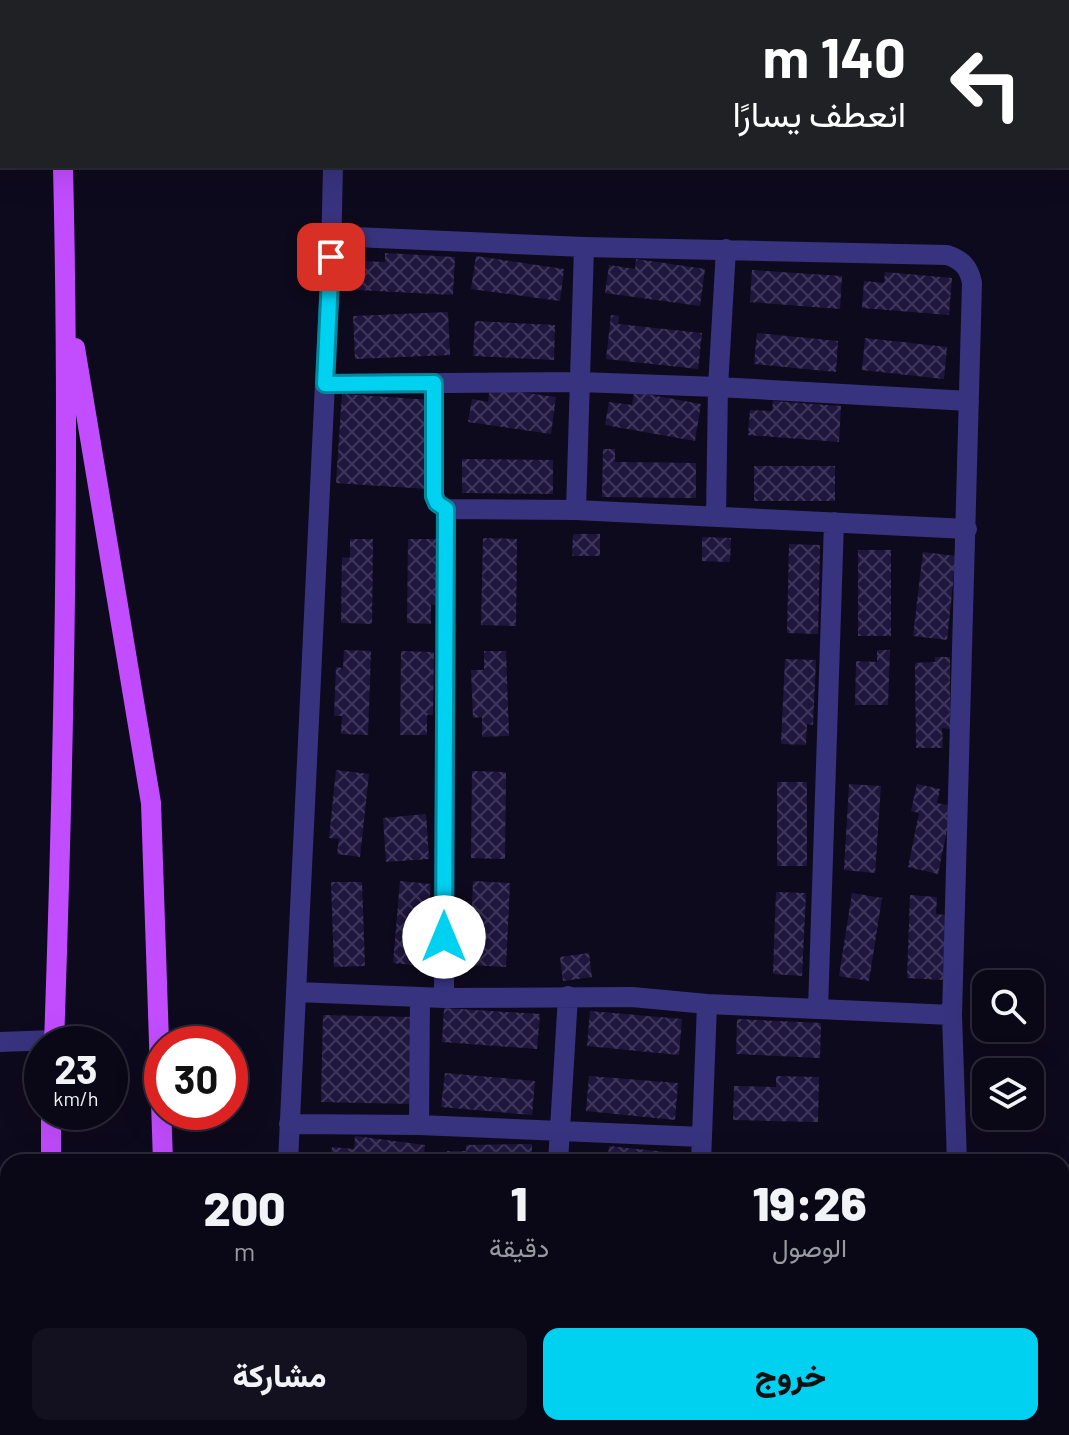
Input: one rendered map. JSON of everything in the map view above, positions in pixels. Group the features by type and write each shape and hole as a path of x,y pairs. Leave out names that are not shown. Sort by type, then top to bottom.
{"main road":[{"path":"55,1026 64,757 66,292 63,168"},
{"path":"66,292 151,803 163,1154"},
{"path":"51,1130 51,1154"}],"street":[{"path":"288,1154 333,168"},
{"path":"331,236 584,247 947,255 960,260 970,272 967,529 952,1015 957,1154"},
{"path":"576,510 584,247"},
{"path":"716,517 718,387 726,249"},
{"path":"325,384 579,382 969,401"},
{"path":"434,383 434,496 437,503 446,509 576,510 967,529"},
{"path":"444,998 446,509"},
{"path":"818,1009 834,522"},
{"path":"297,992 444,998 632,997 707,1004 952,1015"},
{"path":"558,1154 568,996"},
{"path":"419,1125 420,997"},
{"path":"701,1154 707,1004"},
{"path":"0,1042 24,1042"},
{"path":"289,1124 419,1125 702,1137"}],"building":[{"path":"385,253 455,257 453,295 357,290 358,261 385,262"},
{"path":"476,256 564,269 560,301 471,289"},
{"path":"636,259 705,269 700,306 605,293 609,265 635,269"},
{"path":"752,270 842,276 840,309 750,302"},
{"path":"885,272 952,278 949,315 862,308 864,281 884,283"},
{"path":"448,312 450,355 355,359 353,316"},
{"path":"611,315 619,316 618,324 702,333 698,369 606,359"},
{"path":"475,321 555,325 554,360 473,356"},
{"path":"757,333 838,341 836,372 754,364"},
{"path":"865,338 947,347 944,379 862,370"},
{"path":"490,388 556,397 551,434 468,422 472,399 488,402"},
{"path":"634,392 701,404 695,441 605,425 609,402 632,405"},
{"path":"342,394 432,400 427,489 336,483"},
{"path":"773,401 841,406 839,442 748,435 750,410 772,411"},
{"path":"603,449 615,449 615,462 696,463 696,498 602,497"},
{"path":"462,459 553,460 553,494 462,493"},
{"path":"754,466 835,466 835,501 754,501"},
{"path":"573,534 600,534 600,556 572,556"},
{"path":"702,537 731,538 730,562 702,561"},
{"path":"483,538 517,539 516,626 481,625"},
{"path":"350,539 373,539 372,624 341,623 342,557 350,558"},
{"path":"408,539 440,539 439,604 431,605 431,624 407,623"},
{"path":"789,544 820,545 818,634 787,633"},
{"path":"858,550 891,550 891,636 858,636"},
{"path":"923,552 956,556 947,640 913,636"},
{"path":"344,650 371,651 368,735 341,734 342,716 334,716 336,667 343,668"},
{"path":"877,650 890,650 888,705 855,705 856,661 877,662"},
{"path":"401,651 434,652 433,715 427,715 427,735 400,735"},
{"path":"484,651 506,651 509,736 482,737 482,717 473,718 471,670 484,670"},
{"path":"935,657 950,657 950,729 942,728 943,748 916,748 915,663 935,662"},
{"path":"785,659 816,660 813,725 807,724 806,745 781,744"},
{"path":"336,770 369,774 360,857 337,854 339,839 329,838"},
{"path":"472,771 506,772 505,859 471,858"},
{"path":"777,782 807,782 807,866 777,866"},
{"path":"849,784 881,786 875,873 844,870"},
{"path":"917,784 940,789 937,803 952,806 938,874 908,867 919,813 911,811"},
{"path":"426,814 429,859 386,862 383,818"},
{"path":"400,881 431,884 424,966 393,963"},
{"path":"473,881 510,883 506,967 469,965"},
{"path":"331,882 362,882 365,966 334,967"},
{"path":"776,892 806,893 802,976 773,974"},
{"path":"852,893 882,898 869,981 839,976"},
{"path":"910,895 937,897 936,914 945,915 943,980 907,978"},
{"path":"589,953 592,977 563,981 560,957"},
{"path":"444,1008 540,1014 537,1049 442,1042"},
{"path":"590,1011 682,1019 679,1055 587,1046"},
{"path":"323,1015 411,1017 409,1104 321,1102"},
{"path":"737,1019 821,1023 820,1058 736,1054"},
{"path":"445,1073 535,1081 532,1115 441,1107"},
{"path":"589,1076 678,1083 675,1120 586,1111"},
{"path":"776,1076 819,1077 818,1122 733,1120 734,1086 776,1087"},
{"path":"355,1136 425,1145 424,1154 331,1154 332,1147 354,1149"},
{"path":"532,1144 532,1154 447,1154 447,1151 466,1151 466,1145"},
{"path":"609,1146 675,1153 675,1154 608,1154"}],"route":[{"path":"331,257 325,384 434,383 434,496 437,503 446,509 444,937"}]}
